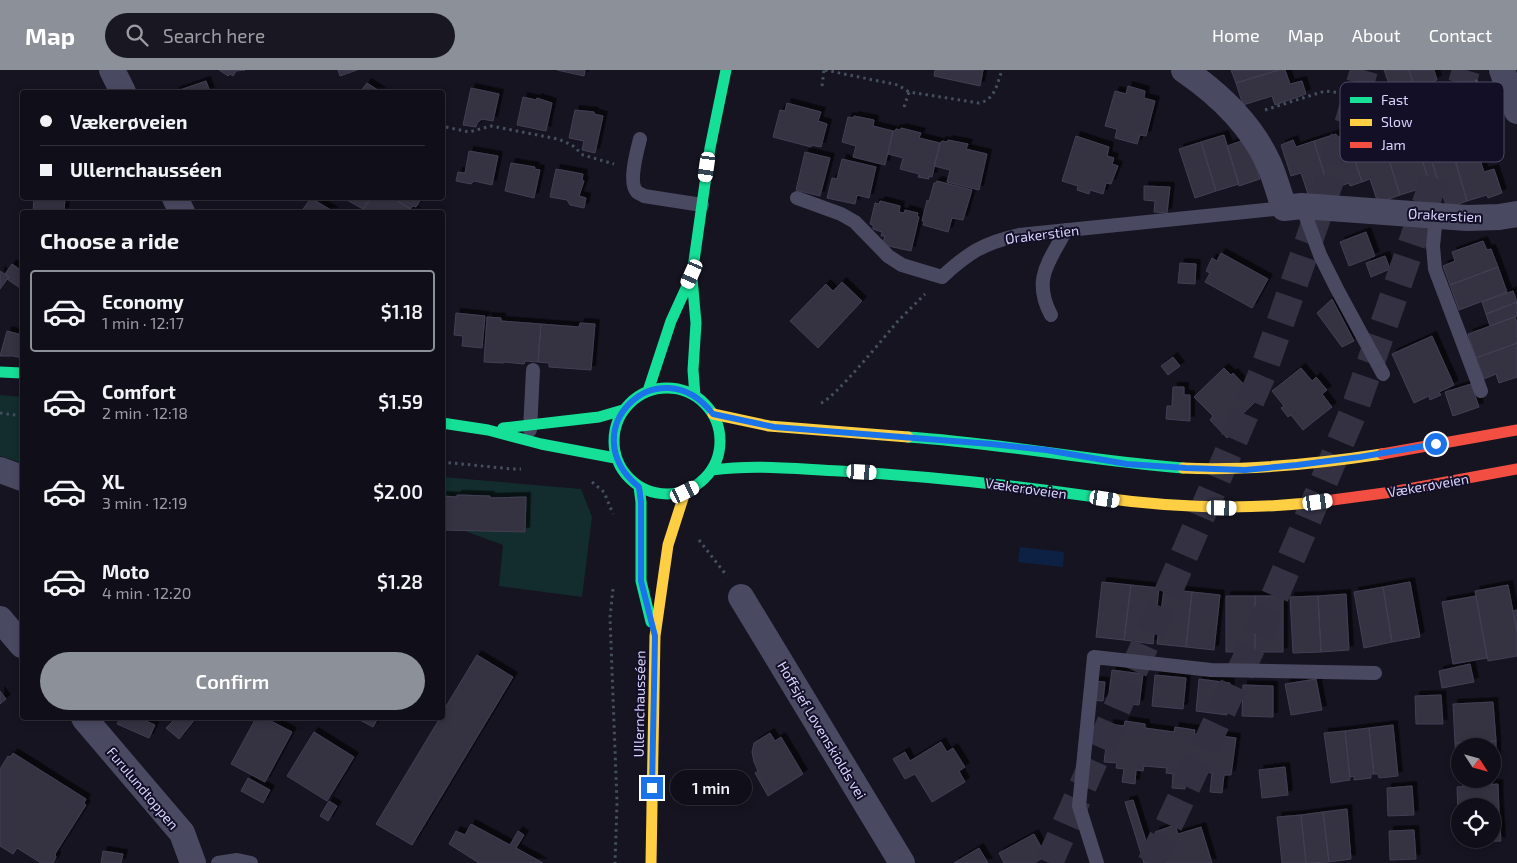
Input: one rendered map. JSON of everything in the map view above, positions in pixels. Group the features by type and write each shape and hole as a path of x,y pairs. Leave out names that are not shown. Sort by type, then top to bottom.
{"main road":[{"path":"695,396 691,379 696,329 692,274 710,148 726,70"},
{"path":"648,391 671,321 692,274"},
{"path":"0,372 20,373"},
{"path":"660,388 684,390 695,396 713,414 718,428 720,442 718,457 712,470 705,479 685,492 669,495 653,493 639,487 621,469 613,446 617,421 623,410 634,399 648,391 660,388"},
{"path":"488,430 599,417 623,410"},
{"path":"713,414 774,427 991,444 1046,450 1127,464 1235,469 1297,465 1360,457 1517,430"},
{"path":"445,423 488,430 616,458"},
{"name":"Vækerøveien","path":"712,470 737,466 917,475 1041,489 1121,502 1183,507 1241,508 1302,505 1365,496 1517,469"},
{"name":"Ullernchausséen","path":"639,487 641,502 641,581 655,636"},
{"name":"Ullernchausséen","path":"650,863 655,636 668,545 685,492"}],"street":[{"path":"112,70 122,90"},
{"path":"1184,70 1213,92 1238,115 1257,141 1293,207"},
{"path":"1502,70 1516,106"},
{"name":"Ørakerstien","path":"1293,207 1466,218 1499,217 1517,214"},
{"path":"0,470 20,477"},
{"name":"Hoffsjef Løvenskiolds vei","path":"741,597 902,863"},
{"path":"0,619 20,644"},
{"name":"Furulundtoppen","path":"86,720 182,833 193,863"}],"lane":[{"path":"640,139 634,169 633,186 637,192 644,196 702,205"},
{"path":"797,198 841,214 855,222 888,256 902,265 942,277"},
{"path":"1293,207 1383,374"},
{"name":"Ørakerstien","path":"942,277 969,253 998,240 1019,235 1293,207"},
{"path":"1436,216 1433,246 1435,269 1481,391"},
{"path":"1051,315 1044,302 1041,288 1044,272 1066,230"},
{"path":"528,440 531,424 533,370"},
{"path":"1097,863 1079,806 1094,657 1211,670 1375,673"},
{"path":"218,863 245,862"}],"path":[{"path":"822,86 824,70 898,85 909,92 983,103 993,96 1002,70"},
{"path":"1473,82 1502,70"},
{"path":"904,107 909,92"},
{"path":"1238,115 1268,109 1325,92 1340,93"},
{"path":"446,127 469,132 491,126 558,139 572,145 583,155 634,169"},
{"path":"817,404 826,401 838,389 900,319 942,277"},
{"path":"0,413 20,416"},
{"path":"445,462 512,469 528,468"},
{"path":"591,481 604,492 614,516"},
{"path":"694,533 720,565 741,597"},
{"path":"614,581 610,617 617,803 615,863"}],"green space":[{"path":"0,395 20,397 20,462 0,456"},
{"path":"445,477 581,489 592,517 582,597 499,586 503,545 445,524"}],"water":[{"path":"1020,547 1064,552 1063,567 1018,562"}],"building":[{"path":"219,70 245,70 236,71 233,76 230,74 228,76"},
{"path":"338,70 357,70 340,76"},
{"path":"557,70 585,70 584,76"},
{"path":"935,70 983,70 980,86 934,76"},
{"path":"1231,70 1279,70 1236,83"},
{"path":"1279,70 1285,70 1290,84 1302,81 1306,94 1275,105 1272,96 1243,105 1236,83"},
{"path":"1384,70 1409,70 1412,82 1388,82"},
{"path":"1409,70 1434,70 1437,80 1432,82 1413,82"},
{"path":"206,81 209,90 180,90"},
{"path":"367,83 378,90 362,90"},
{"path":"1128,86 1145,91 1144,98 1155,101 1146,136 1140,135 1137,144 1115,138 1117,129 1105,126 1115,91 1126,94"},
{"path":"471,88 499,94 493,121 482,119 477,123 476,127 463,125"},
{"path":"523,97 536,100 537,98 552,103 546,131 517,125"},
{"path":"787,103 821,112 818,121 827,124 821,147 811,145 811,147 773,137 780,110 785,111"},
{"path":"575,110 594,112 594,114 603,116 595,153 582,150 584,141 569,138"},
{"path":"854,116 874,120 873,126 893,131 885,165 853,157 856,146 842,142 848,117 853,118"},
{"path":"901,128 921,133 919,138 940,143 932,177 929,176 929,179 918,177 919,174 900,169 903,158 888,154 893,131 896,129 900,130"},
{"path":"1336,134 1340,145 1340,162 1356,162 1362,182 1350,186 1349,183 1329,190 1314,141"},
{"path":"1224,135 1239,184 1216,191 1201,142"},
{"path":"1076,136 1109,147 1107,156 1114,158 1112,164 1118,166 1111,184 1106,183 1103,194 1090,190 1089,194 1077,190 1078,186 1062,181"},
{"path":"1247,139 1260,179 1239,186 1227,146"},
{"path":"948,140 968,144 966,149 987,154 979,190 947,182 950,170 934,166 940,143 942,141 947,142"},
{"path":"1293,140 1296,147 1314,141 1329,190 1309,197 1301,173 1291,176 1281,145"},
{"path":"1201,142 1216,191 1195,198 1179,149"},
{"path":"469,151 498,156 492,185 474,181 471,184 456,181 458,172 465,173"},
{"path":"805,152 830,158 820,196 796,190"},
{"path":"842,159 876,167 869,198 857,195 855,204 827,198 832,178 837,179"},
{"path":"1356,162 1390,162 1400,195 1378,203 1370,179 1362,182"},
{"path":"1390,162 1422,162 1431,187 1400,195"},
{"path":"1423,162 1432,162 1439,184 1431,187"},
{"path":"1432,162 1456,162 1467,201 1447,208"},
{"path":"1456,162 1481,162 1484,172 1494,169 1502,193 1488,198 1487,195 1467,201"},
{"path":"511,163 535,167 534,169 540,170 534,198 505,191"},
{"path":"556,169 583,174 582,180 584,181 579,196 586,198 584,208 570,205 567,200 550,197"},
{"path":"937,181 972,190 963,220 952,218 948,232 923,225 924,221 922,221 927,200 929,201 934,183"},
{"path":"1144,186 1170,187 1167,213 1154,212 1155,201 1144,200"},
{"path":"34,200 65,200 64,210 33,210"},
{"path":"310,200 314,200 331,210 302,210"},
{"path":"347,200 370,200 363,209"},
{"path":"370,200 396,200 413,210 364,210 363,209"},
{"path":"396,200 420,200 416,207 413,206 410,209"},
{"path":"880,201 900,206 899,212 904,213 905,210 918,213 917,216 919,217 911,251 884,245 885,236 881,236 882,232 873,229 873,225 870,224 875,203 879,204"},
{"path":"1366,232 1375,256 1349,266 1340,242"},
{"path":"1483,241 1487,250 1491,249 1498,267 1450,285 1443,266 1455,261 1452,252"},
{"path":"1221,253 1268,279 1252,308 1205,282 1210,273 1206,271 1212,258 1217,261"},
{"path":"1385,256 1390,269 1371,277 1366,263"},
{"path":"1180,263 1196,264 1195,284 1178,283"},
{"path":"12,264 20,270 20,288 7,279 9,277 5,274"},
{"path":"1498,267 1507,292 1459,310 1450,285"},
{"path":"0,271 9,277 0,289"},
{"path":"842,282 862,301 818,348 790,321 826,284 833,291"},
{"path":"1513,291 1517,302 1486,314 1482,302"},
{"path":"1332,299 1354,341 1342,347 1317,313"},
{"path":"1517,302 1517,316 1490,326 1486,314"},
{"path":"456,313 485,316 482,348 462,346 463,336 454,335"},
{"path":"487,317 501,318 501,321 541,324 538,362 525,361 524,364 484,362"},
{"path":"1515,317 1517,322 1517,343 1476,358 1468,334"},
{"path":"580,323 595,324 591,370 549,367 549,363 538,362 541,324 579,327"},
{"path":"7,331 20,334 20,358 0,356"},
{"path":"1432,336 1454,385 1439,392 1441,395 1430,400 1429,396 1414,403 1392,354"},
{"path":"1517,343 1517,377 1499,383 1496,374 1484,379 1476,358"},
{"path":"1173,357 1180,366 1168,375 1161,366"},
{"path":"1224,368 1231,375 1233,373 1248,389 1245,392 1255,402 1235,421 1239,426 1227,438 1210,420 1213,416 1194,397"},
{"path":"1301,368 1312,381 1316,377 1327,390 1322,394 1332,407 1303,430 1291,415 1288,417 1281,408 1284,406 1272,391"},
{"path":"1471,384 1479,407 1453,416 1445,392"},
{"path":"1173,387 1184,387 1184,395 1190,395 1190,421 1166,419 1167,406 1172,406"},
{"path":"457,495 490,496 490,498 526,497 525,532 445,530 445,496 457,497"},
{"path":"1102,582 1131,585 1124,640 1096,637"},
{"path":"1410,582 1420,637 1392,642 1383,587"},
{"path":"1131,585 1159,588 1153,644 1124,640"},
{"path":"1508,585 1517,632 1517,656 1488,661 1475,591"},
{"path":"1383,587 1392,642 1364,648 1354,592"},
{"path":"1164,589 1192,592 1186,647 1157,644"},
{"path":"1192,592 1220,595 1214,650 1186,647"},
{"path":"1346,594 1349,650 1321,652 1318,596"},
{"path":"1226,596 1255,596 1255,652 1226,652"},
{"path":"1255,596 1283,596 1283,652 1255,652"},
{"path":"1318,596 1321,652 1293,653 1290,597"},
{"path":"1476,596 1487,658 1453,664 1442,602"},
{"path":"1517,610 1517,632 1513,611"},
{"path":"477,655 513,677 412,845 376,824 439,720 445,720 445,708"},
{"path":"1470,664 1474,682 1442,688 1439,671"},
{"path":"1112,670 1143,674 1139,705 1108,702"},
{"path":"1155,675 1186,678 1183,709 1152,706"},
{"path":"1199,679 1230,683 1227,715 1196,711"},
{"path":"1316,679 1322,710 1291,715 1285,684"},
{"path":"1093,681 1105,682 1103,701 1091,700"},
{"path":"1243,685 1273,686 1273,717 1242,716"},
{"path":"0,691 6,699 0,704"},
{"path":"1441,695 1443,724 1416,724 1415,696"},
{"path":"1493,702 1496,738 1455,738 1453,704"},
{"path":"119,720 144,720 155,725 149,738 117,724"},
{"path":"174,720 194,720 179,739 166,728"},
{"path":"255,720 269,720 292,732 265,782 231,764"},
{"path":"360,720 377,720 373,727"},
{"path":"1125,721 1145,724 1145,728 1174,732 1175,727 1195,730 1194,734 1210,736 1210,731 1220,733 1220,736 1236,738 1231,775 1224,775 1222,793 1210,792 1212,773 1194,771 1194,776 1186,775 1185,789 1172,788 1173,774 1166,773 1167,768 1144,766 1143,771 1136,770 1135,784 1122,782 1124,769 1116,768 1117,763 1104,762 1109,724 1124,726"},
{"path":"1393,725 1398,776 1379,778 1378,774 1374,774 1369,728"},
{"path":"1369,728 1374,774 1371,774 1371,778 1354,780 1354,776 1350,777 1345,731"},
{"path":"1345,731 1350,780 1331,783 1324,733"},
{"path":"314,732 354,757 327,801 287,776"},
{"path":"770,733 775,741 781,737 803,774 768,796 755,773 758,771 752,752 754,743"},
{"path":"941,742 947,752 953,748 965,767 959,771 965,782 932,802 915,774 905,779 893,759 905,752 910,761"},
{"path":"13,753 86,799 84,803 86,805 55,854 56,857 53,863 41,863 17,848 13,854 0,846 0,769 8,756 10,757"},
{"path":"1285,767 1288,795 1262,798 1259,770"},
{"path":"248,778 270,790 263,803 241,791"},
{"path":"1412,786 1414,815 1388,816 1387,788"},
{"path":"1457,788 1498,788 1499,798 1457,798"},
{"path":"1133,800 1153,863 1144,863 1125,802"},
{"path":"329,801 337,806 328,821 320,816"},
{"path":"1347,809 1351,859 1329,862 1323,812"},
{"path":"1323,812 1329,862 1306,863 1301,815"},
{"path":"1301,815 1306,863 1282,863 1277,817"},
{"path":"471,824 510,845 518,831 524,835 516,848 543,863 479,863 449,844 456,831 465,835"},
{"path":"1175,825 1178,834 1201,827 1212,863 1164,863 1155,832"},
{"path":"1414,830 1416,859 1390,860 1389,831"},
{"path":"1034,834 1046,856 1034,863 1004,863 999,853"},
{"path":"979,848 988,863 954,863"},
{"path":"103,851 123,854 121,863 101,863"}],"tunnel":[{"path":"1360,82 1364,70"},
{"path":"1463,82 1466,70"},
{"path":"1049,863 1263,372 1340,152"},
{"path":"1151,863 1269,610 1355,408 1439,162"}],"traffic: fast":[{"path":"648,391 671,321 692,275 710,148 726,70"},
{"path":"692,278 696,323 693,370 695,396"},
{"path":"0,372 20,373"},
{"path":"667,388 687,392 705,403 716,421 720,441 716,461 705,479 687,490 667,494 647,490 629,479 618,461 614,441 618,421 629,403 647,392 667,388"},
{"path":"503,428 599,417 623,410"},
{"path":"445,423 488,430 541,444 615,458"},
{"path":"908,437 977,443 1183,468"},
{"path":"712,470 760,467 872,473 968,481 1096,497"},
{"path":"639,487 641,502 641,581 651,622"}],"traffic: slow":[{"path":"713,414 769,426 908,437"},
{"path":"1183,468 1283,466 1382,454"},
{"path":"651,863 655,636 668,545 685,492"},
{"path":"1096,497 1153,504 1210,507 1268,506 1325,501"}],"traffic: jam":[{"path":"1382,454 1517,430"},
{"path":"1325,501 1392,492 1517,469"}],"route":[{"path":"652,788 655,636 641,581 641,502 639,487 621,469 613,446 617,421 623,410 634,399 648,391 660,388 684,390 705,404 713,414 774,427 991,444 1046,450 1127,464 1186,468 1245,470 1360,457 1436,444"}]}
